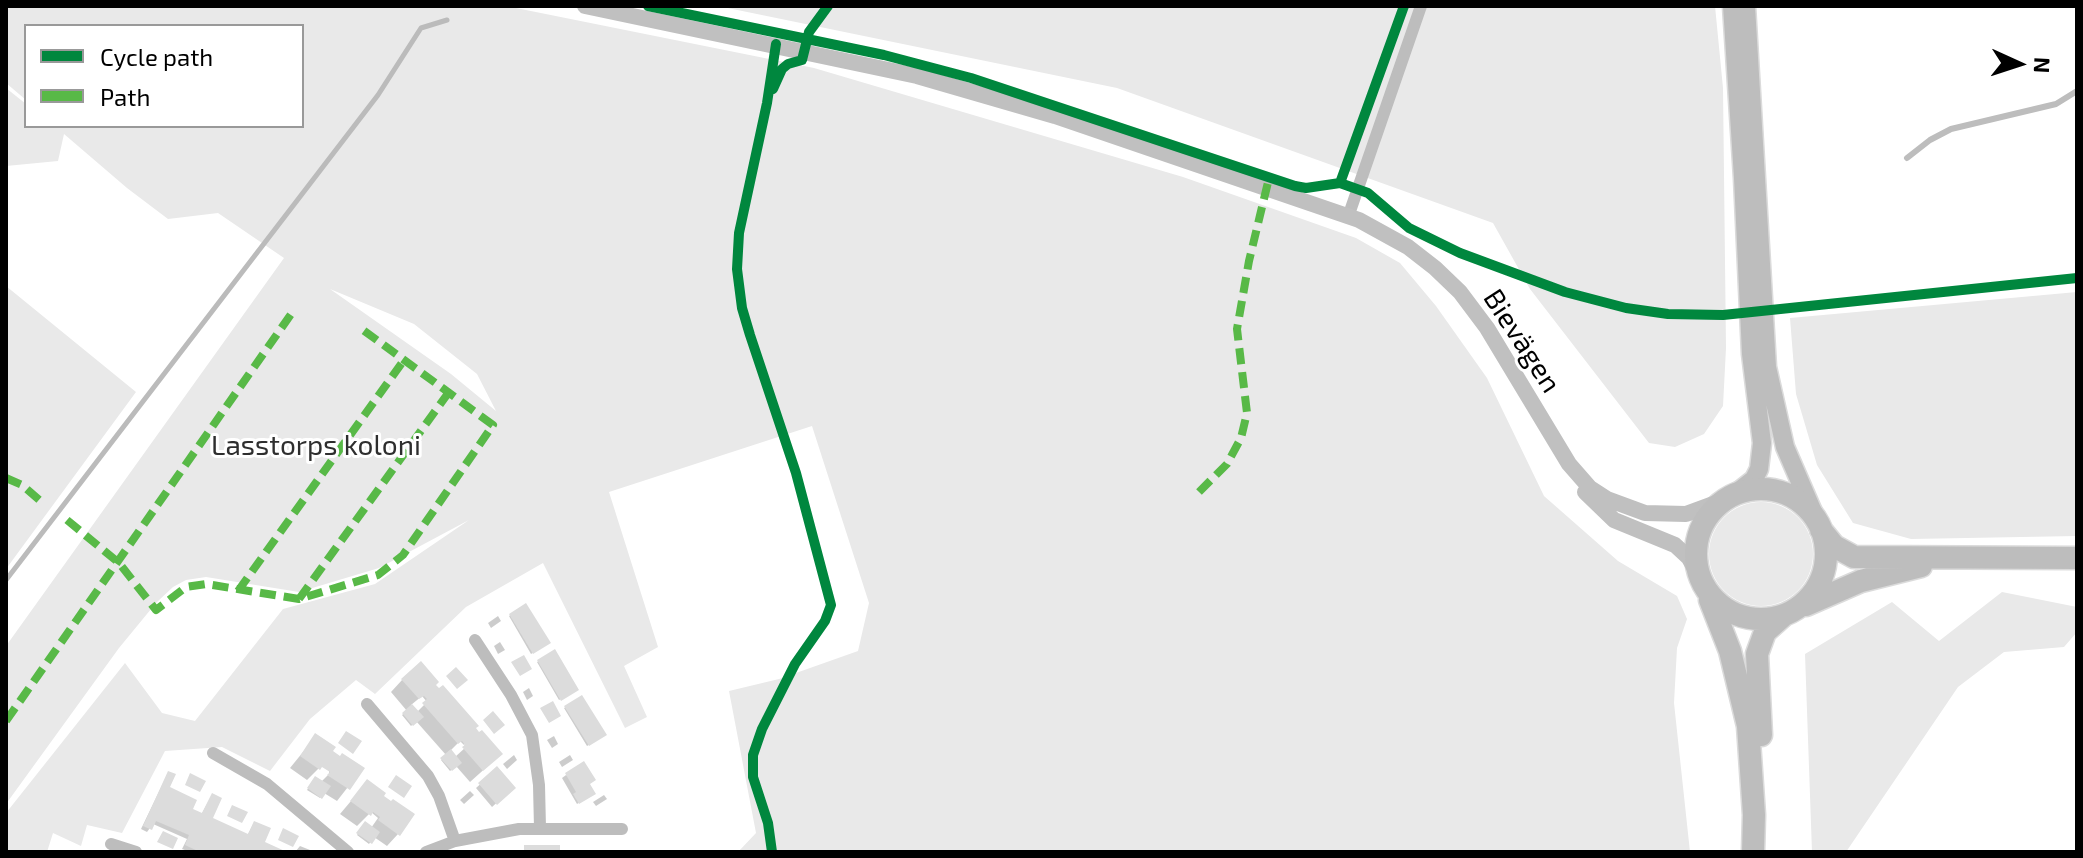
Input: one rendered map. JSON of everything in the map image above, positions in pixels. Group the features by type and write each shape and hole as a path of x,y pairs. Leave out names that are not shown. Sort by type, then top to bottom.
{"highway":[{"path":"1753,852 1754,815 1748,726 1730,651 1700,579 1695,553 1699,533 1709,513 1730,497 1757,489 1780,492 1800,502 1834,546 1854,557 2077,558"},
{"path":"1754,815 1761,790 1757,654 1765,632 1812,595 1823,575 1826,553 1819,525"},
{"path":"1700,579 1716,602 1738,616 1760,620 1789,613 1861,581 1953,558"}],"main road":[{"path":"1730,497 1754,479 1762,457 1751,354 1732,6"},
{"path":"1746,6 1767,367 1785,447 1819,525"}],"street":[{"name":"Bievägen","path":"585,6 917,76 1055,116 1375,227 1408,247 1460,292 1487,328 1584,490 1603,512 1628,527 1675,545 1689,558 1700,579"},
{"path":"1348,217 1421,6"},
{"name":"Bievägen","path":"1576,472 1607,499 1645,513 1686,514 1730,497"},
{"path":"475,640 511,695 532,735 539,785 540,828"},
{"path":"367,704 428,776 439,796 455,841"},
{"path":"213,753 267,784 348,852"},
{"path":"426,852 455,841 519,829 622,829"},
{"path":"111,844 136,852"}],"lane":[{"path":"1907,158 1951,129 2056,104 2077,91"}],"green space":[{"name":"Lasstorps koloni","path":"6,6 506,6 814,68 1183,177 1356,238 1400,263 1436,306 1487,378 1544,496 1618,561 1677,596 1687,619 1677,648 1674,703 1690,852 738,852 756,833 729,691 779,679 858,651 869,603 812,426 609,492 658,647 624,666 647,717 625,728 543,563 466,607 375,694 356,680 310,719 270,771 222,747 165,751 122,833 87,825 81,846 53,833 47,852 6,852 6,813 125,663 162,713 195,721 283,609 375,584 469,520 379,568 299,592 206,577 186,580 173,587 119,648 6,804 6,646 284,258 218,213 168,219 64,134 58,161 6,166 6,88 24,102 24,128 304,128 304,24 24,24 24,98 6,83","holes":["330,289 414,324 477,374 496,411 451,374"]},
{"path":"718,6 1715,6 1723,88 1726,348 1723,406 1704,434 1675,447 1649,443 1530,289 1493,223 1117,88"},
{"path":"6,286 136,392 6,569"},
{"path":"2077,292 2077,536 1911,539 1853,523 1817,465 1796,394 1790,318"},
{"path":"1761,502 1781,506 1798,517 1809,534 1813,554 1809,574 1798,591 1781,602 1761,606 1741,602 1724,591 1713,574 1709,554 1713,534 1724,517 1741,506"},
{"path":"2002,592 2077,607 2077,632 2064,647 2004,652 1958,687 1846,852 1812,852 1805,654 1892,602 1939,641"}],"building":[{"path":"526,603 551,643 533,654 509,614"},
{"path":"555,649 579,690 561,701 537,660"},
{"path":"524,655 532,669 520,676 511,662"},
{"path":"421,661 439,682 436,685 439,688 443,685 479,726 476,728 479,732 482,730 503,754 483,771 462,747 465,745 462,741 458,744 422,703 427,699 424,696 419,699 401,679"},
{"path":"456,667 468,680 457,689 446,676"},
{"path":"582,695 607,735 589,746 564,706"},
{"path":"553,701 561,716 549,723 540,708"},
{"path":"412,704 424,717 413,726 402,713"},
{"path":"493,711 505,725 494,734 483,720"},
{"path":"346,731 362,741 353,754 338,743"},
{"path":"315,733 336,747 333,751 340,756 342,753 365,768 350,790 327,775 330,772 322,767 320,770 300,756"},
{"path":"451,749 462,763 452,771 440,758"},
{"path":"584,761 596,780 590,784 596,794 579,804 565,773"},
{"path":"497,766 516,788 497,805 478,783"},
{"path":"168,771 176,774 170,787 197,800 193,809 202,813 212,793 222,798 213,818 248,834 254,821 271,828 265,842 287,852 200,852 185,845 189,835 156,821 152,830 143,826"},
{"path":"190,773 206,781 200,792 185,785"},
{"path":"396,775 412,786 404,798 388,787"},
{"path":"315,776 331,786 322,799 307,788"},
{"path":"367,779 386,793 384,796 415,814 400,836 378,820 380,817 373,812 371,816 350,801"},
{"path":"232,805 248,812 242,823 227,816"},
{"path":"365,821 380,832 372,844 356,833"},
{"path":"283,828 299,836 293,847 278,840"},
{"path":"163,831 178,838 173,849 157,842"},
{"path":"524,845 560,845 560,852 524,852"}],"waterway":[{"path":"6,580 378,95 421,28 447,20"}],"marked path":[{"path":"1199,492 1227,464 1241,438 1247,413 1237,329 1269,178"},
{"path":"6,721 294,310"},
{"path":"67,520 119,563 156,610 186,587 206,584 299,599 378,575 403,555 493,425 359,327"},
{"path":"238,591 404,360"},
{"path":"299,599 449,392"},
{"path":"6,478 22,485 44,504"}],"cycle path":[{"path":"648,6 884,55 971,78 1295,186 1306,188 1340,183 1368,193 1409,228 1460,253 1565,292 1626,308 1668,314 1723,315 2077,278"},
{"path":"773,89 782,69 802,60 809,32 828,6"},
{"path":"1340,183 1404,6"},
{"path":"772,852 768,823 753,777 753,755 762,729 795,664 825,621 831,605 796,473 742,308 737,269 739,233 767,103 776,44"}]}
